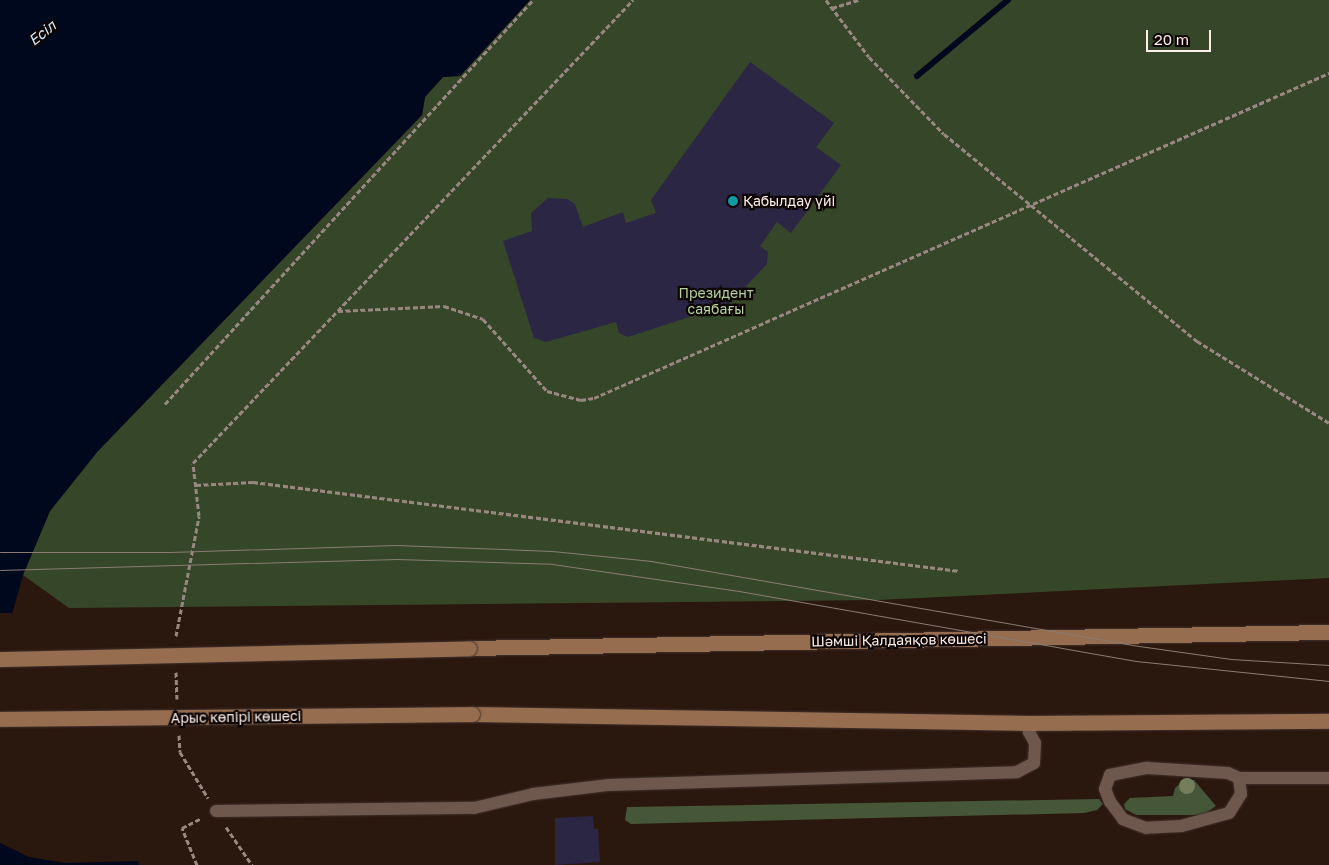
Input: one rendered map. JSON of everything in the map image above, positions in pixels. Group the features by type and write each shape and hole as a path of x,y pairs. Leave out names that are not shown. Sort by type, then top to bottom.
{"main road":[{"name":"Шәмші Қалдаяқов көшесі","path":"0,658 1329,632"},
{"name":"Арыс көпірі көшесі","path":"0,719 472,714 1032,723"},
{"path":"1032,723 1329,721"}],"lane":[{"path":"216,811 474,808 532,794 609,785 1017,772 1034,763 1035,742 1029,732 1032,723"},
{"path":"1239,778 1241,794 1228,813 1181,826 1146,828 1124,819 1110,802 1105,789 1110,775 1147,768 1228,773 1239,778 1329,778"}],"path":[{"path":"165,404 534,0"},
{"path":"193,463 633,0"},
{"path":"826,0 869,57 944,134 1196,341 1329,423"},
{"path":"832,8 858,0"},
{"path":"338,311 444,306 483,319 547,391 581,400 594,398 1329,73"},
{"path":"196,485 253,482 959,571"},
{"path":"197,865 182,828 216,811 252,865"}],"green space":[{"name":"Президент саябағы","path":"530,0 1329,0 1329,578 878,600 69,608 23,575 50,511 98,451 422,115 425,97 443,77 460,76"},
{"path":"1184,780 1194,780 1216,806 1203,815 1136,815 1125,809 1124,804 1130,798 1173,796 1175,788"},
{"path":"1099,799 1103,804 1097,810 1084,813 631,824 625,820 627,807"}],"water":[{"name":"Есіл","path":"0,0 530,0 460,76 443,77 425,97 422,115 98,451 50,511 23,575 0,657"},
{"path":"0,843 29,857 65,863 138,861 139,865 0,865"}],"pier":[{"path":"0,613 14,613 0,659"}],"building":[{"name":"Қабылдау үйі","path":"750,62 834,123 816,147 841,165 791,233 777,222 760,246 768,252 767,264 729,304 628,337 619,333 616,322 546,342 534,338 503,241 532,231 531,213 548,198 567,199 575,204 583,227 623,212 626,223 656,213 651,200"},
{"path":"593,816 594,829 598,829 600,862 555,865 555,818"}],"waterway":[{"path":"917,76 1008,0"}],"tram line":[{"path":"0,552 170,552 396,545 552,551 651,561 1139,646 1231,659 1329,665"},
{"path":"0,570 397,559 552,564 739,591 1136,661 1329,681"}],"place":[{"name":"Қабылдау үйі","path":"733,201"}]}
